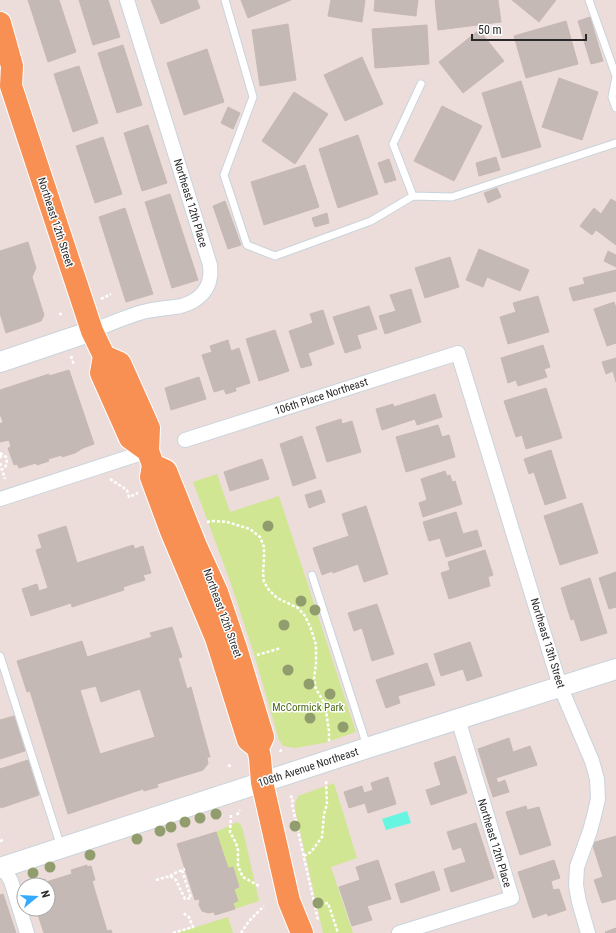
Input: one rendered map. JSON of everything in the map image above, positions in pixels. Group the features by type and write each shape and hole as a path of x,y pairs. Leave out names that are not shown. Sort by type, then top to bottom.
{"main road":[{"name":"Northeast 12th Street","path":"0,23 12,66 5,80 92,331 104,356 120,363 149,428 151,458 166,471 196,546 217,592 236,648 263,737 258,748 262,782 289,901 302,933"},
{"path":"0,362 92,331"},
{"name":"108th Avenue Northeast","path":"2,866 616,669"},
{"name":"Northeast 12th Street","path":"287,933 286,924 289,901"}],"street":[{"name":"Northeast 12th Place","path":"92,331 147,311 177,307 190,303 200,297 207,287 211,277 210,265 127,0"},
{"name":"106th Place Northeast","path":"184,440 458,353"},
{"name":"Northeast 13th Street","path":"458,353 560,686 592,761 597,779 598,799 590,831 577,867 576,885 579,902 588,933"},
{"path":"0,499 151,458"},
{"name":"Northeast 12th Place","path":"399,933 512,898 458,719"},
{"path":"2,866 11,881 28,933"}],"lane":[{"path":"225,0 253,97 224,175 247,245 275,256 371,221 413,196 452,197 616,143"},
{"path":"589,0 616,77 612,97 616,108"},
{"path":"413,196 393,144 422,84"},
{"path":"312,575 367,748"},
{"path":"0,656 61,848"}],"path":[{"path":"101,299 111,294"},
{"path":"59,314 64,314"},
{"path":"71,353 74,365"},
{"path":"0,458 1,453 7,460 6,466 1,470"},
{"path":"0,463 5,479"},
{"path":"110,479 127,490 129,497 141,493"},
{"path":"207,522 227,522 250,529 260,538 264,547 264,582 277,598 298,608 306,616 316,645 314,679 316,690 325,704 329,731 329,743"},
{"path":"253,657 281,648"},
{"path":"280,752 282,748"},
{"path":"228,765 232,767"},
{"path":"304,856 311,852 322,837 324,814 327,804 326,780"},
{"path":"290,796 293,798 292,804 315,905 328,903 338,933"},
{"path":"237,815 240,810"},
{"path":"231,815 230,832 238,850 238,865 240,871 243,877 259,886"},
{"path":"156,880 184,870 191,898 185,899 176,880 170,876"},
{"path":"241,933 248,922 264,906"},
{"path":"173,933 193,927 189,917 183,913"}],"green space":[{"name":"McCormick Park","path":"217,474 230,512 279,496 356,732 324,743 295,748 283,746 279,740 254,654 230,581 193,482"},
{"path":"334,783 357,858 331,867 353,933 323,933 295,809 298,796"},
{"path":"237,822 241,825 243,830 259,901 235,909 233,903 238,901 234,889 239,887 233,867 228,868 216,832"},
{"path":"228,917 233,933 177,933"}],"water":[{"path":"407,811 411,823 386,830 382,819"}],"building":[{"path":"28,0 59,0 76,52 48,62"},
{"path":"79,0 108,0 120,37 93,45"},
{"path":"151,0 197,0 200,8 161,24"},
{"path":"241,0 291,0 248,18"},
{"path":"331,0 365,0 362,22 328,16"},
{"path":"375,0 418,0 416,16 374,11"},
{"path":"435,0 498,0 501,22 438,30"},
{"path":"512,0 556,0 539,22"},
{"path":"590,17 603,61 591,64 578,21"},
{"path":"566,21 578,64 526,78 514,36"},
{"path":"288,24 296,80 260,86 252,30"},
{"path":"427,25 429,64 375,68 372,29"},
{"path":"479,30 504,61 463,93 439,62"},
{"path":"123,45 142,105 117,113 98,53"},
{"path":"207,49 224,102 184,115 167,63"},
{"path":"362,57 383,104 345,121 324,75"},
{"path":"79,66 98,123 73,132 54,74"},
{"path":"559,78 598,92 582,140 542,127"},
{"path":"521,81 541,147 502,158 482,93"},
{"path":"294,92 328,114 295,164 262,141"},
{"path":"442,106 482,126 454,181 414,161"},
{"path":"228,107 240,113 233,129 221,123"},
{"path":"148,125 167,183 142,191 124,133"},
{"path":"358,135 378,194 338,208 319,149"},
{"path":"103,137 122,194 95,203 76,146"},
{"path":"496,157 500,170 479,176 476,163"},
{"path":"389,159 396,180 385,183 378,163"},
{"path":"305,165 319,207 264,225 251,182"},
{"path":"497,188 501,197 488,203 484,193"},
{"path":"170,194 198,280 172,288 145,202"},
{"path":"611,199 616,202 616,245 596,230 592,235 580,226 594,208 601,214"},
{"path":"225,201 241,245 228,249 213,206"},
{"path":"125,208 153,294 126,302 99,217"},
{"path":"327,213 329,223 315,227 312,218"},
{"path":"28,242 36,268 32,277 44,315 41,321 6,333 0,313 0,251"},
{"path":"479,249 529,270 520,291 487,277 483,287 466,280"},
{"path":"608,251 616,255 616,267 604,261"},
{"path":"450,257 459,287 425,298 415,268"},
{"path":"616,270 616,291 573,301 569,288 585,284 583,278"},
{"path":"411,289 421,322 385,334 379,316 396,311 390,295"},
{"path":"538,296 549,332 508,344 500,317 516,312 513,303"},
{"path":"614,302 616,308 616,343 607,346 594,309"},
{"path":"369,306 377,329 357,335 361,348 345,353 333,317"},
{"path":"323,310 334,344 308,353 312,365 301,368 289,331 313,323 310,314"},
{"path":"275,330 289,371 259,381 246,339"},
{"path":"228,340 231,351 239,348 250,383 235,388 236,391 226,394 224,389 214,392 202,355 212,352 210,346"},
{"path":"543,345 550,367 544,369 547,377 518,386 516,380 508,383 501,358"},
{"path":"616,358 616,382 613,371 606,374 602,362"},
{"path":"69,370 94,444 75,453 48,459 49,461 37,465 36,463 19,468 17,464 14,465 8,448 11,447 9,440 0,442 0,424 3,422 0,416 0,390 49,374 49,376"},
{"path":"199,377 206,399 171,410 165,388"},
{"path":"546,388 562,438 526,449 522,435 516,437 504,401"},
{"path":"435,394 442,417 417,425 415,419 382,430 376,409 393,404 394,407"},
{"path":"341,419 342,424 352,421 361,452 327,462 316,427"},
{"path":"438,425 442,437 449,435 455,457 406,472 396,437"},
{"path":"302,436 316,478 293,486 280,444"},
{"path":"551,450 566,498 545,505 534,472 529,474 524,459"},
{"path":"262,459 269,479 230,491 224,472"},
{"path":"445,471 447,476 450,475 452,482 455,481 462,504 423,517 419,503 427,500 421,479"},
{"path":"321,490 325,502 309,508 305,495"},
{"path":"582,503 598,553 560,565 544,516"},
{"path":"366,506 388,574 364,582 358,564 333,573 332,571 322,575 313,548 349,536 342,514"},
{"path":"456,512 463,534 477,530 482,546 446,557 440,538 429,541 423,522"},
{"path":"66,526 77,563 133,545 135,549 143,546 151,573 143,575 145,580 123,587 124,590 72,607 71,603 31,616 22,589 37,584 39,591 48,588 36,550 42,548 38,535"},
{"path":"485,550 493,575 488,577 490,586 449,599 441,573 450,570 448,562"},
{"path":"616,572 616,607 609,609 599,578"},
{"path":"590,578 607,633 581,641 574,619 571,620 561,588"},
{"path":"377,604 394,654 372,661 362,628 354,631 348,613"},
{"path":"172,627 182,657 178,658 187,689 191,687 210,757 207,757 208,764 203,770 157,784 158,787 144,791 143,789 68,814 30,691 27,692 17,661 82,641 87,657 152,637 150,633","holes":["96,686 101,702 140,689 155,737 100,754 80,690"]},
{"path":"470,642 482,676 467,681 463,669 441,676 434,654"},
{"path":"427,663 435,685 398,696 400,703 386,708 376,680"},
{"path":"14,716 25,751 0,759 0,720"},
{"path":"509,738 513,752 530,746 537,765 496,778 498,783 505,780 509,792 493,797 478,749"},
{"path":"455,756 467,793 431,805 426,790 441,785 434,763"},
{"path":"28,760 39,795 1,808 0,769"},
{"path":"388,777 396,804 368,813 365,803 349,808 344,792 362,786 364,793 373,790 371,783"},
{"path":"526,806 527,810 539,807 551,845 520,855 506,812"},
{"path":"476,823 494,878 451,892 444,869 466,862 461,847 453,850 447,832"},
{"path":"216,832 228,868 233,867 239,887 234,889 238,901 233,903 235,909 215,915 214,912 208,913 202,911 199,905 200,899 195,900 177,844"},
{"path":"616,836 616,899 602,903 594,880 603,877 592,843"},
{"path":"378,860 391,899 367,906 372,920 352,926 339,887 360,880 356,867"},
{"path":"554,860 560,878 551,881 553,890 559,889 566,910 548,916 547,913 533,918 518,872"},
{"path":"87,865 87,867 91,866 95,880 92,881 107,931 111,930 112,933 44,933 39,917 56,917 56,879 72,874 71,870"},
{"path":"434,871 440,890 401,903 395,884"},
{"path":"3,894 16,933 0,933 0,895"},
{"path":"616,928 616,933 605,932"}]}
